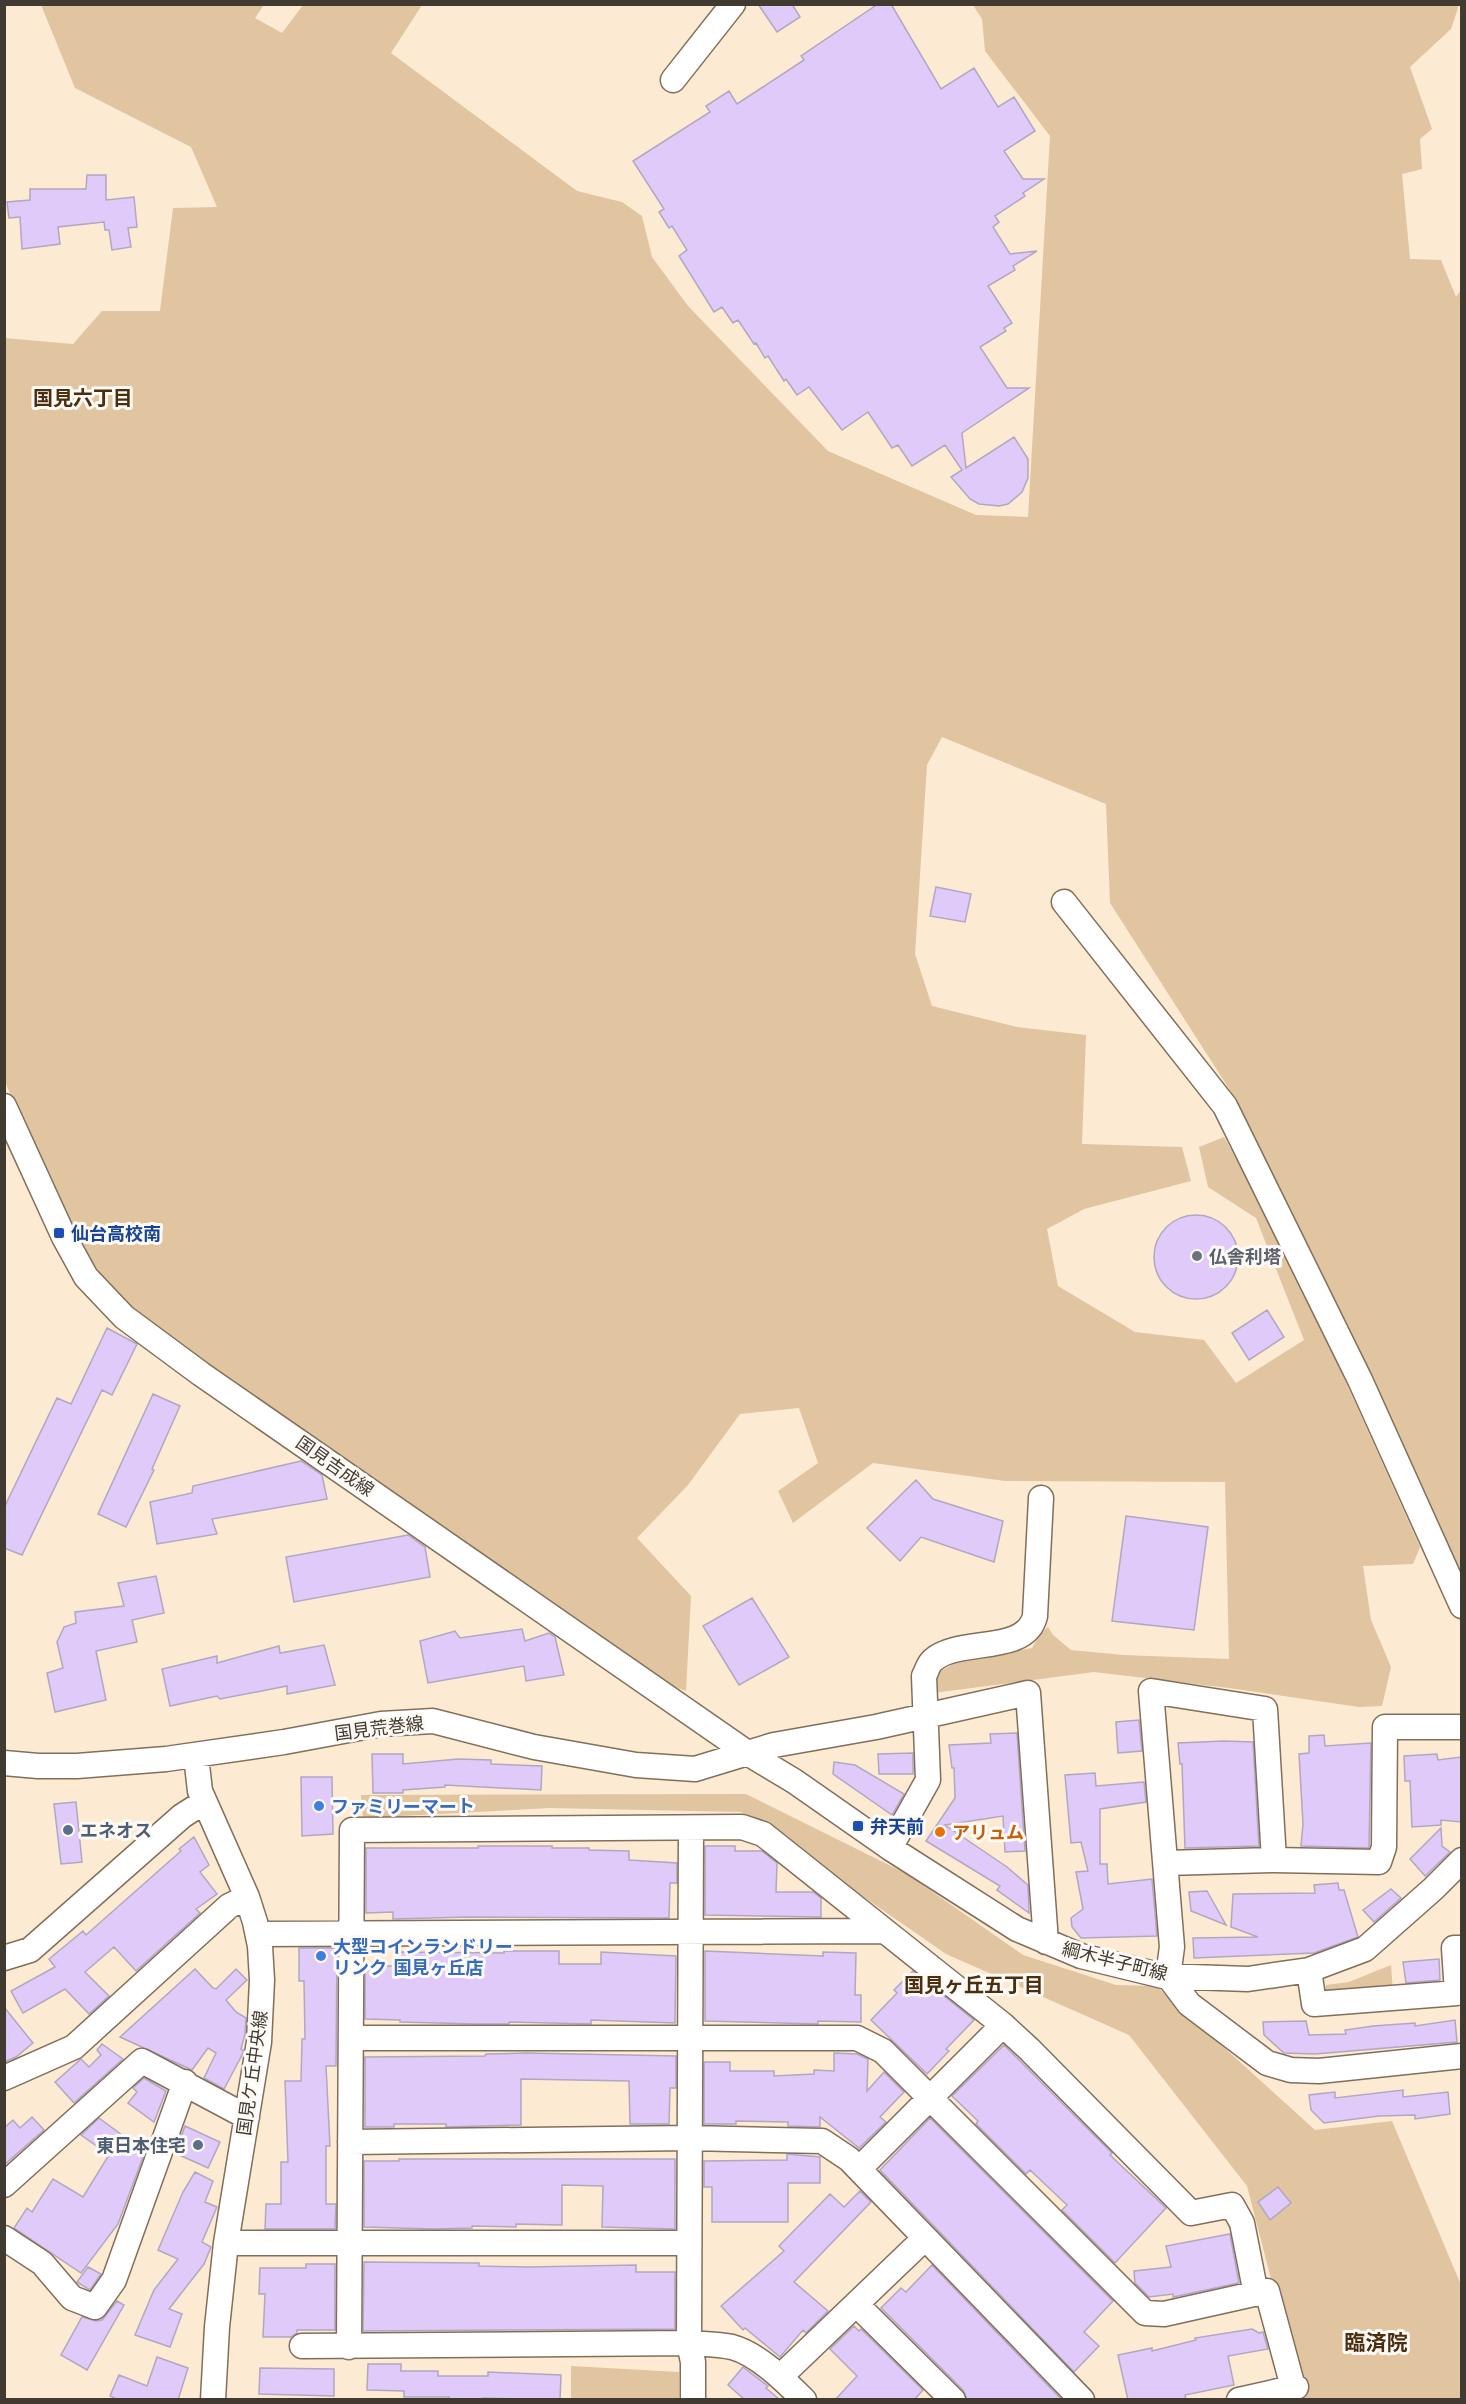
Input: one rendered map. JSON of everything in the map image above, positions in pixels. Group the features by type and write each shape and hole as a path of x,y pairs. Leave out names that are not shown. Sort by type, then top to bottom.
{"street":[{"path":"673,80 720,9"},
{"path":"1064,902 1225,1106 1360,1380 1461,1606"},
{"name":"国見吉成線","path":"4,1106 64,1237 86,1277 124,1317 211,1381 749,1754"},
{"path":"890,1848 928,1780 924,1676 931,1661 944,1652 1022,1637 1033,1627 1041,1498"},
{"path":"1274,1860 1265,1709 1151,1691 1172,1947 1168,1976 1189,2004 1267,2063 1291,2070 1319,2071 1461,2056"},
{"name":"国見荒巻線","path":"4,1763 77,1766 196,1756 284,1743 381,1724 433,1721 534,1747 636,1765 695,1769 774,1745 926,1716 1028,1693 1046,1942"},
{"path":"1166,1863 1274,1860 1379,1862 1384,1847 1385,1727 1461,1727"},
{"name":"綱木半子町線","path":"749,1754 794,1781 890,1848 1017,1929 1081,1956 1168,1976 1248,1979 1310,1970 1365,1949 1456,1870"},
{"name":"国見ケ丘中央線","path":"196,1756 200,1791 247,1897 258,1934 262,2011 226,2243 217,2327 213,2400"},
{"path":"4,1958 30,1950 182,1816 204,1802"},
{"path":"350,2347 352,1830 742,1827 763,1834 1003,2025 1191,2213 1232,2205 1242,2223 1256,2294"},
{"path":"691,1829 689,2343 693,2362 693,2400"},
{"path":"4,2078 74,2047 229,1906 247,1897"},
{"path":"258,1934 884,1931"},
{"path":"1310,1970 1314,2004 1457,1993 1454,1948 1461,1948"},
{"path":"859,2169 1003,2025"},
{"path":"351,2038 857,2038 883,2051 1145,2313 1164,2314 1267,2291 1294,2387 1239,2400"},
{"path":"4,2185 142,2061 247,2117"},
{"path":"4,2238 42,2263 72,2298 95,2307 114,2280 184,2082"},
{"path":"350,2142 689,2138 822,2141 849,2159 1082,2400"},
{"path":"781,2376 925,2238"},
{"path":"226,2243 689,2243"},
{"path":"856,2304 953,2400"},
{"path":"302,2346 689,2343 733,2347 781,2376 804,2400"}],"shaded area":[{"path":"41,5 264,5 255,18 282,33 303,5 422,5 391,53 577,191 622,202 642,216 652,257 688,306 828,451 976,515 1028,517 1050,136 985,51 982,19 973,5 1459,5 1451,29 1410,67 1432,129 1420,139 1422,169 1402,174 1410,259 1441,260 1456,297 1462,289 1461,1576 1235,1098 1110,903 1106,804 942,737 927,765 915,954 932,1006 1017,1027 1086,1035 1082,1144 1182,1147 1191,1181 1084,1209 1047,1229 1058,1286 1135,1332 1204,1340 1236,1383 1304,1340 1256,1218 1208,1187 1199,1147 1224,1137 1280,1236 1420,1547 1413,1564 1363,1566 1371,1620 1391,1667 1382,1706 1359,1707 1229,1688 1094,1672 933,1693 937,1673 957,1662 1032,1648 1040,1634 1048,1627 1053,1635 1071,1650 1123,1655 1229,1659 1225,1482 1005,1481 873,1463 793,1523 778,1491 818,1463 799,1408 740,1414 688,1485 637,1538 691,1596 686,1691 664,1683 134,1312 85,1260 5,1082 4,338 73,344 102,311 160,311 173,208 217,207 191,147 75,88"},
{"path":"746,1794 907,1874 1023,1955 1116,1985 1156,1986 1315,2130 1392,2121 1461,2285 1461,2399 1302,2399 1247,2186 1129,2035 946,1954 741,1812 550,1808 363,1818 361,1795"},
{"path":"1391,1965 1393,1993 1326,1998 1326,1985 1349,1982"},
{"path":"571,2366 679,2372 679,2399 571,2399"}],"building":[{"path":"758,4 792,4 800,17 777,32"},
{"path":"878,4 891,4 941,89 974,68 998,107 1014,97 1035,131 1004,151 1023,179 1044,179 1023,193 1025,196 995,216 999,222 993,227 1010,254 1037,251 1013,266 1015,270 988,286 1012,323 1004,328 1006,331 980,347 1007,388 1029,388 962,433 966,468 1014,437 1028,459 1028,478 1022,492 1008,504 999,506 979,504 970,499 951,477 962,470 945,445 912,466 898,445 892,448 868,412 842,430 809,387 797,395 786,379 784,381 768,356 765,358 738,320 733,323 722,307 714,312 679,256 687,250 672,226 669,228 659,212 664,209 633,161 710,112 706,106 729,91 737,104 804,60 801,56"},
{"path":"87,175 106,175 106,200 134,197 137,227 128,228 131,247 112,250 109,230 105,230 104,222 58,227 60,244 22,249 20,217 9,218 7,202 30,200 30,189 86,189"},
{"path":"936,887 971,894 965,922 930,916"},
{"path":"1188,1215 1204,1215 1220,1222 1231,1233 1238,1249 1235,1273 1226,1287 1204,1299 1188,1299 1172,1292 1161,1281 1154,1265 1154,1249 1161,1233 1172,1222"},
{"path":"1267,1310 1284,1337 1249,1360 1232,1333"},
{"path":"107,1328 137,1344 112,1395 102,1390 22,1555 4,1548 4,1508 57,1398 71,1404"},
{"path":"153,1394 180,1406 152,1469 154,1470 126,1527 98,1514"},
{"path":"301,1461 322,1475 327,1499 212,1519 217,1534 157,1544 150,1502 192,1493 193,1486"},
{"path":"916,1480 933,1499 1003,1521 994,1562 921,1537 900,1561 867,1528"},
{"path":"1126,1516 1208,1527 1194,1630 1112,1621"},
{"path":"408,1535 425,1547 430,1577 294,1602 286,1557"},
{"path":"156,1576 164,1613 132,1620 137,1642 96,1651 106,1700 55,1712 47,1673 63,1668 57,1642 64,1627 76,1623 75,1612 124,1606 118,1583"},
{"path":"752,1598 789,1657 739,1685 703,1626"},
{"path":"522,1629 525,1641 549,1633 555,1637 564,1675 526,1681 524,1666 428,1683 420,1641 455,1631 460,1638"},
{"path":"324,1645 335,1685 287,1694 287,1686 220,1699 217,1696 170,1706 162,1669 217,1656 217,1663 279,1646 280,1653"},
{"path":"1139,1720 1142,1751 1118,1753 1116,1722"},
{"path":"1017,1733 1025,1851 1005,1852 1003,1816 945,1825 1007,1867 1028,1885 1029,1913 997,1890 1000,1886 926,1841 955,1798 954,1768 952,1768 949,1745 991,1743 990,1734"},
{"path":"1324,1735 1325,1746 1371,1743 1369,1848 1301,1846 1303,1824 1299,1754 1309,1753 1309,1736"},
{"path":"1253,1742 1259,1846 1185,1848 1182,1764 1180,1764 1178,1743"},
{"path":"913,1753 913,1774 879,1774 878,1754"},
{"path":"372,1754 403,1754 403,1764 458,1759 491,1760 491,1764 542,1766 541,1790 445,1785 445,1787 403,1790 403,1793 373,1793"},
{"path":"1437,1754 1438,1760 1461,1757 1461,1822 1441,1820 1441,1825 1412,1827 1410,1781 1405,1781 1404,1756"},
{"path":"834,1762 855,1765 904,1794 892,1815 833,1774"},
{"path":"1095,1773 1096,1786 1144,1782 1146,1802 1100,1809 1100,1864 1107,1864 1108,1884 1152,1879 1157,1936 1081,1938 1072,1927 1071,1918 1083,1909 1076,1872 1088,1871 1081,1842 1071,1843 1065,1775"},
{"path":"301,1777 332,1777 333,1834 302,1836"},
{"path":"76,1802 82,1862 61,1864 54,1804"},
{"path":"1441,1828 1442,1846 1450,1852 1425,1876 1410,1859"},
{"path":"194,1837 209,1865 200,1872 217,1894 196,1909 200,1913 136,1971 114,1947 85,1972 109,1996 89,2014 65,1989 23,2013 11,1991 55,1967 49,1959 83,1931 86,1935"},
{"path":"478,1846 552,1846 552,1848 629,1851 629,1860 677,1863 677,1883 670,1883 669,1918 393,1919 393,1912 366,1913 366,1848 478,1848"},
{"path":"705,1846 735,1846 735,1851 762,1851 777,1863 776,1892 813,1892 821,1898 821,1917 705,1915"},
{"path":"1338,1883 1339,1890 1344,1890 1358,1937 1314,1953 1194,1958 1193,1938 1258,1937 1231,1927 1233,1894 1315,1893 1314,1885"},
{"path":"1391,1889 1401,1898 1374,1922 1363,1910"},
{"path":"1207,1891 1226,1925 1191,1911 1189,1892"},
{"path":"299,1948 337,1948 336,2066 326,2066 330,2146 326,2146 326,2204 336,2204 335,2229 265,2229 266,2204 281,2204 281,2162 288,2162 285,2081 301,2081 302,2039 305,2039 304,1981 299,1981"},
{"path":"504,1951 559,1951 559,1964 601,1964 601,1952 676,1956 675,2023 591,2020 591,2024 509,2022 509,2024 476,2024 365,2019 365,1966 399,1966 399,1952 504,1953"},
{"path":"705,1951 823,1956 823,1952 856,1953 855,1995 861,1995 861,2022 818,2021 818,2024 705,2021"},
{"path":"1439,1959 1440,1980 1406,1983 1403,1962"},
{"path":"195,1969 216,1989 236,1969 247,1980 226,2000 236,2012 246,2018 241,2049 243,2053 224,2089 204,2078 216,2053 208,2048 192,2070 120,2037"},
{"path":"913,1971 974,2020 946,2049 949,2051 927,2074 871,2020 897,1993 894,1990"},
{"path":"4,2007 33,2043 16,2057 4,2062"},
{"path":"1455,2020 1457,2042 1315,2054 1284,2053 1264,2035 1263,2022 1306,2021 1309,2035 1346,2034 1345,2030 1373,2026 1415,2023 1415,2026"},
{"path":"102,2044 123,2059 74,2103 55,2082 81,2059 89,2067 101,2055 97,2050"},
{"path":"1004,2045 1112,2153 1110,2155 1166,2208 1115,2263 1062,2210 1067,2205 1030,2170 1026,2174 976,2124 978,2121 952,2096"},
{"path":"834,2053 857,2054 868,2059 867,2091 884,2072 904,2092 880,2117 886,2122 859,2148 820,2117 820,2127 788,2126 788,2122 736,2121 736,2124 704,2124 704,2062 730,2062 730,2071 774,2071 774,2076 814,2074 814,2070 834,2071"},
{"path":"486,2054 676,2056 676,2088 670,2088 669,2124 630,2124 629,2081 521,2079 521,2125 446,2127 446,2124 394,2124 394,2127 365,2127 365,2057 485,2056"},
{"path":"144,2078 166,2091 154,2122 128,2103 137,2092 133,2088"},
{"path":"1403,2090 1403,2097 1448,2092 1450,2114 1415,2119 1415,2115 1379,2116 1324,2123 1311,2110 1309,2095 1335,2092 1335,2098"},
{"path":"32,2117 44,2130 4,2165 4,2128 13,2120 20,2128"},
{"path":"99,2118 145,2152 118,2224 81,2273 14,2228 27,2208 32,2212 53,2179 83,2197 109,2155 81,2135"},
{"path":"930,2118 1113,2301 1084,2332 1099,2346 1074,2372 880,2170"},
{"path":"185,2126 220,2142 208,2168 175,2153"},
{"path":"787,2154 820,2157 820,2183 788,2183 788,2222 712,2222 712,2187 704,2187 704,2161 787,2160"},
{"path":"399,2159 675,2159 675,2229 602,2227 603,2186 562,2185 562,2225 516,2224 516,2227 472,2226 472,2228 434,2229 364,2227 364,2161 399,2161"},
{"path":"195,2172 213,2181 205,2202 217,2207 202,2242 211,2247 204,2264 169,2309 182,2314 170,2347 135,2335 154,2290 178,2259 158,2250 183,2192"},
{"path":"1278,2187 1291,2203 1270,2220 1258,2202"},
{"path":"860,2191 871,2202 794,2282 828,2311 806,2333 803,2330 780,2357 745,2328 743,2330 721,2306 784,2251 779,2246 830,2194 844,2207"},
{"path":"1230,2234 1239,2283 1173,2297 1173,2294 1149,2297 1135,2283 1134,2271 1171,2267 1166,2246"},
{"path":"364,2262 479,2263 479,2266 527,2267 636,2265 636,2272 675,2272 675,2329 363,2331"},
{"path":"306,2264 335,2264 335,2330 297,2330 297,2333 291,2337 263,2337 265,2294 259,2294 260,2268 306,2268"},
{"path":"932,2265 1062,2400 967,2399 963,2390 881,2308 901,2288 906,2292"},
{"path":"88,2267 101,2274 90,2290 77,2282"},
{"path":"117,2301 124,2305 87,2370 61,2355 82,2317 96,2321 102,2320"},
{"path":"854,2326 859,2331 861,2329 923,2390 914,2400 835,2400 857,2376 830,2349"},
{"path":"1252,2329 1259,2333 1263,2332 1268,2349 1228,2356 1234,2385 1185,2395 1186,2400 1128,2400 1118,2355 1152,2348 1152,2351 1196,2340 1195,2338"},
{"path":"157,2357 188,2368 178,2400 118,2400 110,2396 119,2375 147,2386"},
{"path":"368,2364 401,2364 401,2371 438,2371 438,2376 488,2376 488,2372 561,2375 560,2400 483,2398 483,2400 449,2400 449,2397 404,2397 404,2391 367,2390"},
{"path":"743,2367 768,2386 766,2388 780,2400 745,2400 728,2385"},
{"path":"260,2368 334,2369 334,2396 259,2394"}],"place":[{"name":"仙台高校南","path":"59,1233"},
{"name":"仏舎利塔","path":"1197,1256"},
{"name":"ファミリーマート","path":"319,1806"},
{"name":"弁天前","path":"858,1826"},
{"name":"エネオス","path":"68,1830"},
{"name":"アリュム","path":"940,1832"},
{"name":"大型コインランドリー リンク 国見ヶ丘店","path":"321,1956"},
{"name":"東日本住宅","path":"198,2145"}],"district":[{"name":"国見六丁目","path":"83,398"},
{"name":"国見ヶ丘五丁目","path":"974,1985"},
{"name":"臨済院","path":"1376,2343"}]}
